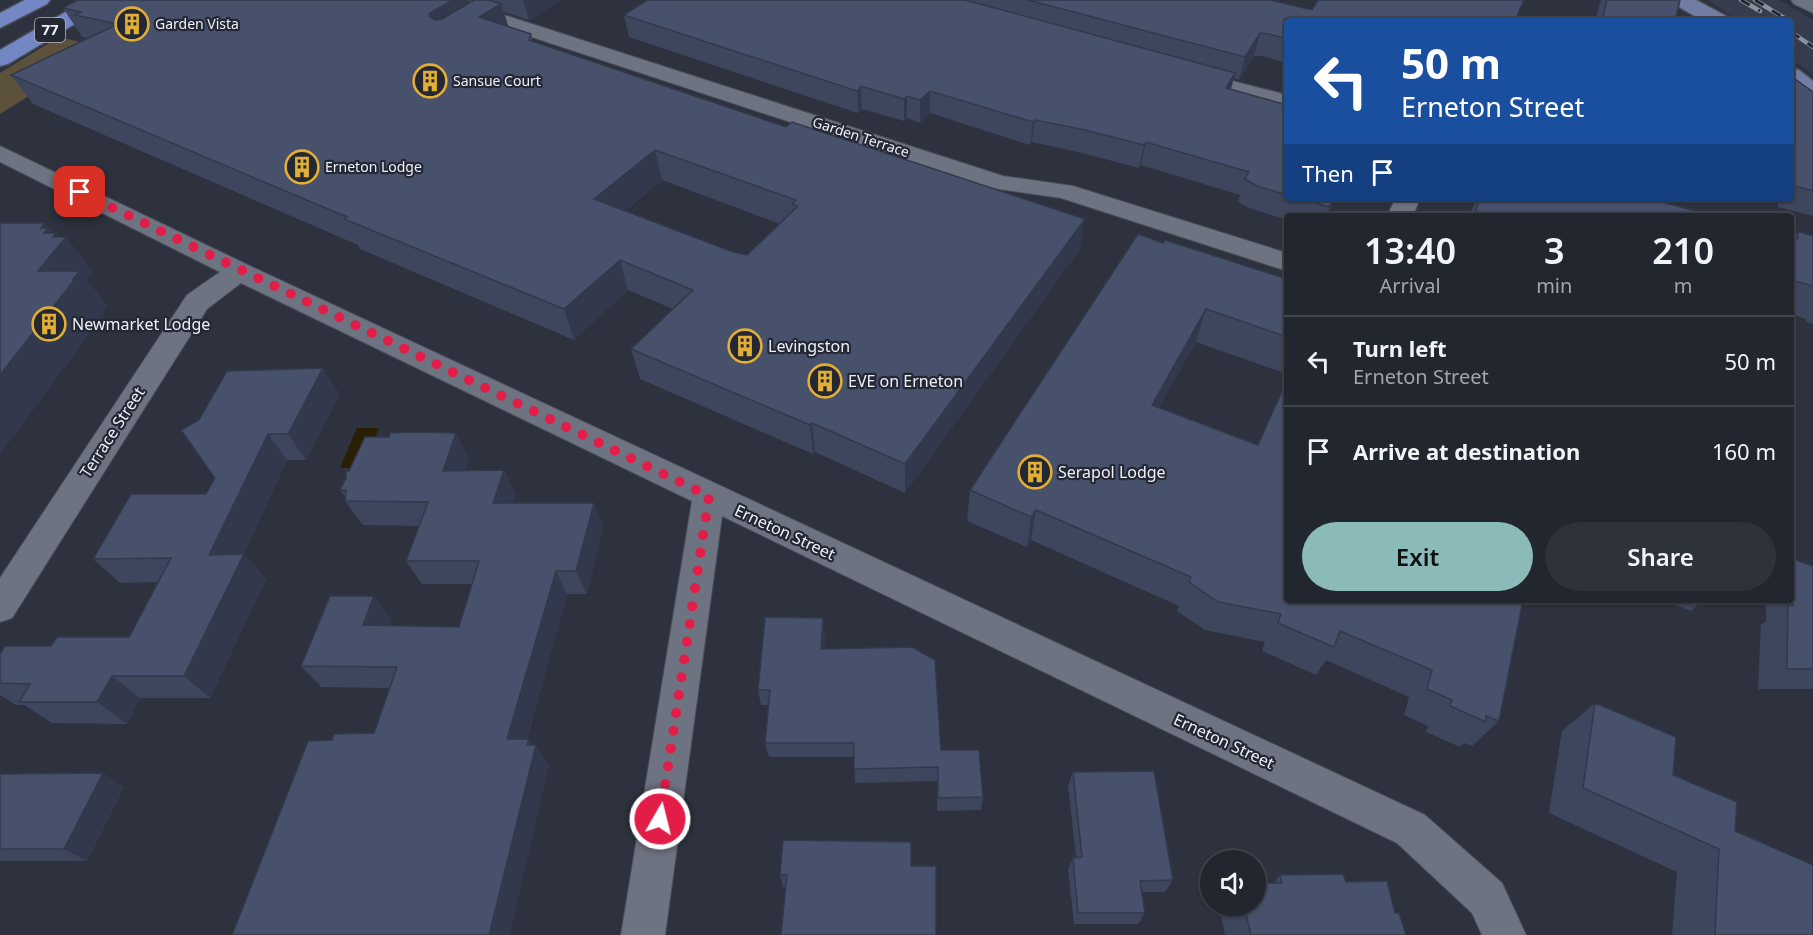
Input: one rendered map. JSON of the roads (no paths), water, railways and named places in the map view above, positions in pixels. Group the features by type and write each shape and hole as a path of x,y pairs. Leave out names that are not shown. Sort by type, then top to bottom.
{"main road":[{"name":"77","path":"0,22 40,0"},
{"name":"77","path":"0,59 101,0"}],"street":[{"name":"Garden Terrace","path":"438,0 1000,183 1064,191 1284,261"},
{"path":"1681,0 1713,18"},
{"path":"1801,0 1813,7"},
{"path":"1174,71 1284,101"},
{"path":"1794,77 1813,92"},
{"name":"Erneton Street","path":"0,153 239,271 1411,829 1487,898 1504,935"},
{"name":"Terrace Street","path":"0,607 189,313 197,302 239,271"},
{"path":"643,935 709,496"}],"railway":[{"path":"1741,0 1760,11"},
{"path":"1755,0 1784,18"},
{"path":"1794,34 1813,47"}],"place":[{"name":"Garden Vista","path":"132,24"},
{"name":"Sansue Court","path":"430,81"},
{"name":"Erneton Lodge","path":"302,167"},
{"name":"Newmarket Lodge","path":"49,324"},
{"name":"Levingston","path":"745,346"},
{"name":"EVE on Erneton","path":"825,381"},
{"name":"Serapol Lodge","path":"1035,472"}]}
